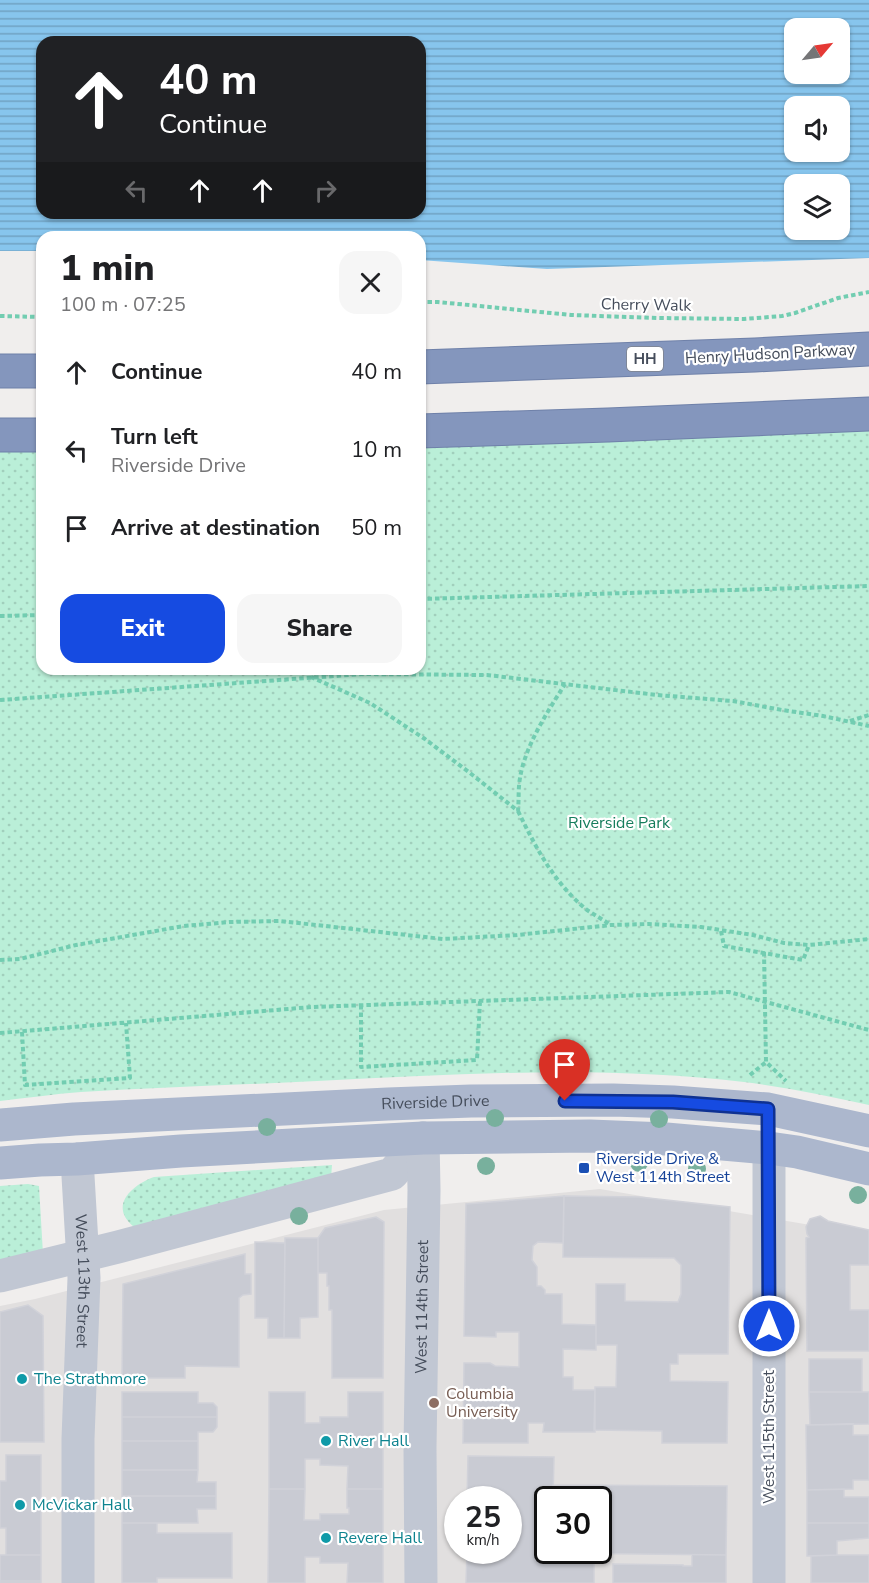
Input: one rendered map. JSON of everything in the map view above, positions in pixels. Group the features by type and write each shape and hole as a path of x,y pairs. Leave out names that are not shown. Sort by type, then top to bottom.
{"highway":[{"name":"Henry Hudson Parkway","path":"426,367 869,349"},
{"path":"0,371 36,371"},
{"path":"426,431 869,414"},
{"path":"0,435 36,435"}],"main road":[{"name":"Riverside Drive","path":"0,1125 74,1119 420,1103 613,1100 768,1109 869,1131"},
{"path":"420,1103 423,1138"},
{"path":"768,1109 769,1148"},
{"path":"74,1119 77,1159"},
{"path":"0,1163 423,1138 591,1136 666,1139 769,1148 797,1152 869,1169"}],"street":[{"path":"0,1276 392,1174 423,1138"},
{"name":"West 114th Street","path":"421,1583 423,1138"},
{"name":"West 115th Street","path":"769,1148 769,1583"},
{"name":"West 113th Street","path":"77,1159 84,1255 78,1439 78,1583"}],"path":[{"name":"Cherry Walk","path":"426,302 571,315 744,319 795,314 838,298 869,292"},
{"path":"0,316 36,316"},
{"path":"426,599 869,586"},
{"path":"0,616 36,615"},
{"path":"0,700 346,675"},
{"path":"426,675 487,675 657,695 733,700 869,726"},
{"path":"311,677 370,703 470,772 518,811 537,849 554,875 588,910 611,925"},
{"path":"518,811 520,777 529,748 545,715 565,684"},
{"path":"847,722 869,715"},
{"path":"0,960 20,959 76,945 184,926 230,922 280,921 443,939 649,924 701,927 753,935 784,943 809,945 869,939"},
{"path":"721,931 724,946 803,960 809,945"},
{"path":"764,952 766,1062 788,1083"},
{"path":"0,1033 312,1007 729,992 869,1030"},
{"path":"476,1067 480,1001"},
{"path":"361,1005 361,1067 477,1060"},
{"path":"21,1032 25,1085 130,1078 126,1023"},
{"path":"743,1082 766,1062"}],"shaded area":[{"name":"Columbia University","path":"600,1189 869,1235 869,1583 0,1583 0,1306 384,1210"}],"green space":[{"name":"Riverside Park","path":"869,414 869,1105 744,1082 584,1072 477,1074 140,1089 71,1093 0,1101 0,435 36,435 36,675 426,675 426,431"},
{"path":"332,1165 331,1178 134,1227 126,1219 123,1211 123,1204 131,1191 154,1177"},
{"path":"28,1184 39,1186 43,1254 0,1265 0,1186"}],"water":[{"path":"0,0 869,0 869,258 547,269 426,260 426,231 36,231 36,251 0,251"}],"building":[{"path":"564,1196 639,1197 730,1207 728,1354 678,1354 678,1364 670,1364 670,1381 728,1382 727,1443 662,1443 662,1431 594,1430 595,1387 616,1387 617,1345 596,1345 596,1284 625,1284 625,1301 678,1302 681,1294 681,1265 674,1258 563,1257"},
{"path":"564,1196 563,1243 538,1242 533,1246 532,1260 537,1267 537,1286 545,1290 545,1294 562,1294 562,1324 596,1325 596,1350 563,1349 563,1377 573,1377 573,1390 595,1390 595,1432 543,1432 544,1423 528,1423 528,1443 463,1443 464,1363 490,1363 495,1366 519,1367 519,1332 496,1332 496,1337 464,1336 466,1204"},
{"path":"820,1216 828,1221 869,1230 869,1265 850,1265 850,1310 869,1310 869,1351 807,1351 806,1238 809,1237 806,1227 810,1219"},
{"path":"376,1217 384,1222 383,1378 332,1378 332,1310 329,1310 327,1273 318,1273 318,1238 325,1228"},
{"path":"285,1238 318,1238 318,1317 300,1318 300,1338 284,1338"},
{"path":"255,1242 285,1243 284,1338 268,1338 268,1318 255,1318"},
{"path":"245,1254 245,1274 251,1274 251,1294 239,1298 239,1367 185,1366 185,1378 122,1378 123,1284"},
{"name":"The Strathmore","path":"28,1305 43,1316 44,1442 0,1442 0,1312"},
{"path":"809,1359 862,1359 862,1392 809,1392"},
{"path":"122,1392 198,1392 198,1403 213,1403 217,1407 217,1417 122,1417"},
{"name":"River Hall","path":"269,1392 305,1392 305,1423 320,1423 320,1417 348,1417 348,1392 383,1392 383,1489 347,1489 348,1466 320,1465 320,1459 305,1459 305,1489 269,1489"},
{"path":"809,1392 869,1392 869,1424 810,1425"},
{"path":"122,1417 217,1417 217,1427 213,1432 198,1432 198,1441 122,1441"},
{"path":"853,1424 853,1435 869,1435 869,1480 853,1480 853,1489 807,1490 806,1425"},
{"path":"122,1441 198,1441 198,1470 122,1470"},
{"name":"McVickar Hall","path":"6,1455 41,1455 41,1555 6,1555 6,1528 0,1528 0,1481 6,1481"},
{"path":"468,1456 554,1457 553,1486 534,1486 534,1564 594,1564 594,1583 466,1583 467,1564 522,1564 522,1486 467,1486"},
{"path":"122,1470 198,1470 197,1482 216,1482 216,1496 122,1496"},
{"path":"553,1485 727,1486 726,1555 612,1554 612,1486"},
{"name":"Revere Hall","path":"269,1489 305,1489 304,1520 320,1520 320,1514 349,1514 347,1489 383,1489 383,1583 347,1583 348,1563 320,1563 320,1557 305,1557 305,1583 268,1583"},
{"path":"844,1489 844,1497 869,1497 869,1523 807,1523 807,1490"},
{"path":"122,1496 216,1496 216,1509 197,1509 198,1523 122,1523"},
{"path":"122,1523 157,1523 157,1533 232,1533 232,1578 157,1578 157,1583 122,1583"},
{"path":"807,1523 869,1523 869,1538 837,1541 837,1555 807,1556"},
{"path":"0,1555 41,1555 41,1581 0,1581"},
{"path":"692,1555 726,1555 726,1583 613,1583 613,1564 692,1566"},
{"path":"869,1555 869,1583 811,1583 811,1556"},
{"path":"0,1581 41,1581 41,1583 0,1583"}],"place":[{"name":"Riverside Drive & West 114th Street","path":"584,1168"},
{"name":"The Strathmore","path":"22,1379"},
{"name":"Columbia University","path":"434,1403"},
{"name":"River Hall","path":"326,1441"},
{"name":"McVickar Hall","path":"20,1505"},
{"name":"Revere Hall","path":"326,1538"}],"route":[{"path":"565,1101 673,1102 768,1109 769,1326"}]}
